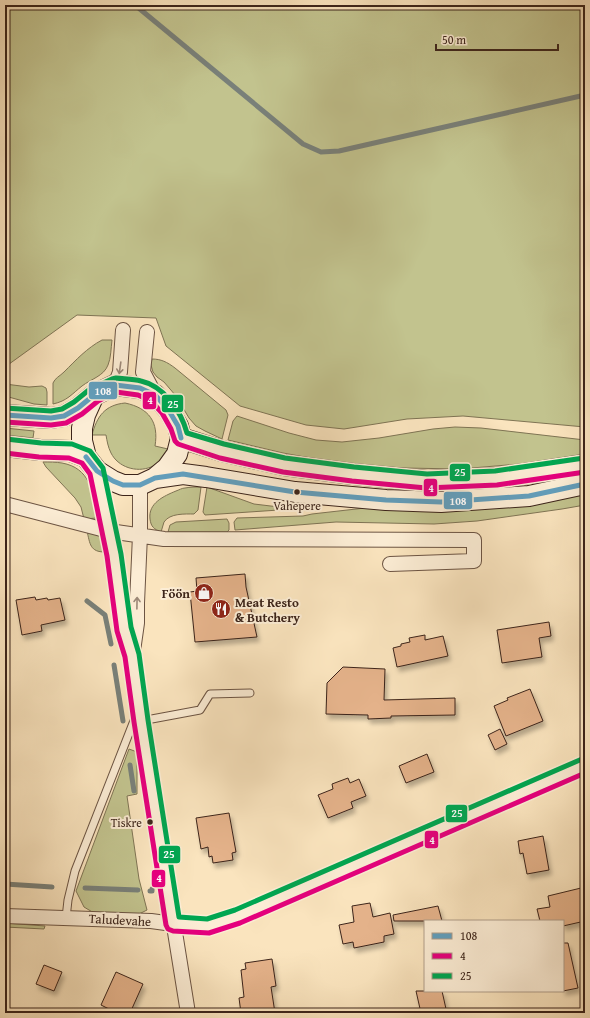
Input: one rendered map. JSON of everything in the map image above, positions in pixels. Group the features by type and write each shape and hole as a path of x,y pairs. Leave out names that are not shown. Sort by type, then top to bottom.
{"street":[{"path":"115,385 120,372 123,330"},
{"path":"132,656 137,623 140,535 148,482 167,468 177,454 181,438 178,426 168,409 155,395 143,372 147,332"},
{"path":"5,414 51,418 64,416 78,408 94,395 115,385 140,388 155,395"},
{"path":"94,395 85,415 82,428 82,441 91,464 109,531 114,556 124,629 132,656 188,1013"},
{"path":"181,438 222,451 284,464 353,474 427,481 496,478 585,465"},
{"path":"5,446 40,450 70,451 91,464 113,481 123,485 148,482 183,474 295,492 386,500 442,502 529,496 585,484"},
{"path":"5,504 109,531 164,539 474,540 474,561 390,564"},
{"name":"Taludevahe","path":"5,916 151,921 208,926 237,917 585,764"}],"lane":[{"path":"66,918 68,900 75,871 140,714 200,710 210,694 250,693"}],"green space":[{"path":"5,5 585,5 585,427 463,416 407,419 344,429 306,425 240,406 166,346 156,318 77,315 5,367"},
{"path":"102,340 112,340 110,359 104,372 82,386 66,399 53,404 53,383 55,380 87,350"},
{"path":"152,359 161,360 172,366 226,410 228,415 222,439 196,426 189,418 176,396 153,372 151,365"},
{"path":"5,384 29,387 42,386 46,388 47,405 34,404 5,396"},
{"path":"125,403 140,408 146,412 154,423 156,437 155,446 168,449 159,462 154,466 145,469 128,468 114,458 108,446 106,435 92,435 96,422 107,409 118,404"},
{"path":"237,416 316,440 342,442 379,438 433,429 455,427 481,428 585,440 585,454 519,464 460,469 349,465 283,453 228,440 233,421"},
{"path":"5,428 34,431 33,438 5,435"},
{"path":"43,462 60,463 71,466 79,470 84,475 94,497 98,513 97,518 84,519 81,507 75,498"},
{"path":"201,487 198,510 194,514 170,517 164,522 161,532 153,527 150,522 150,513 154,504 167,495 182,489"},
{"path":"207,487 254,504 279,507 279,510 205,515 203,512"},
{"path":"585,494 585,505 477,521 434,524 336,522 235,530 234,522 237,518 303,516 365,508"},
{"path":"227,519 229,523 229,530 227,532 168,532 170,525 176,522"},
{"path":"87,531 103,538 105,552 96,551 94,549 90,543"},
{"path":"129,749 137,752 137,794 127,796 139,879 147,910 137,915 94,913 84,907 76,891"},
{"path":"5,923 45,926 44,929 5,927"}],"building":[{"path":"245,574 246,587 257,637 195,642 190,592 197,591 196,578"},
{"path":"35,597 36,600 60,598 65,620 41,625 42,631 22,635 16,600"},
{"path":"549,622 551,636 539,638 542,657 502,663 497,630"},
{"path":"425,635 425,640 443,636 448,656 397,667 393,648 410,642 409,638"},
{"path":"343,667 385,669 384,700 455,698 455,715 391,716 391,718 368,719 368,715 326,714 327,683"},
{"path":"530,689 543,721 506,736 494,706 508,700 507,698"},
{"path":"500,729 507,744 495,750 488,735"},
{"path":"427,754 434,772 406,783 399,766"},
{"path":"348,778 350,783 359,779 366,796 351,802 353,808 328,818 318,795 333,789 332,784"},
{"path":"229,813 236,852 232,853 233,860 213,863 212,856 209,857 208,847 201,849 196,818"},
{"path":"543,836 549,870 527,874 523,853 520,854 518,841"},
{"path":"581,888 585,907 585,921 564,926 564,920 540,920 537,909 550,907 548,896"},
{"path":"370,903 373,917 390,913 394,934 384,936 384,942 354,948 353,942 343,944 339,925 354,922 352,906"},
{"path":"438,906 442,920 394,921 393,915"},
{"path":"564,943 568,943 578,988 564,991"},
{"path":"272,959 276,986 271,987 275,1013 241,1013 239,998 244,997 241,970 246,969 245,963"},
{"path":"44,965 62,972 54,991 36,984"},
{"path":"116,972 143,984 130,1013 117,1013 101,1005"},
{"path":"416,991 442,992 446,1009 421,1013"}],"waterway":[{"path":"135,5 303,144 321,152 339,151 585,95"},
{"path":"87,601 105,615 111,644"},
{"path":"114,665 123,721"},
{"path":"130,765 134,791"},
{"path":"5,884 52,887"},
{"path":"85,888 138,890"}],"transit line":[{"name":"25","path":"5,408 51,411 62,409 74,402 90,389 112,379 132,379 149,384 164,394 181,416 187,433 224,444 285,458 354,467 427,474 495,471 584,458"},
{"name":"108","path":"5,415 51,418 64,416 78,408 94,395 115,385 140,388 155,395 168,409 178,426 181,438"},
{"name":"4","path":"5,422 51,425 66,423 82,414 98,401 116,392 138,395 151,401 162,413 171,429 175,441 178,444 220,458 283,472 352,481 426,488 497,485 585,472"},
{"name":"25","path":"6,439 41,443 72,444 90,451 103,468 121,554 131,627 139,654 179,917 207,919 235,910 582,759"},
{"name":"4","path":"5,453 39,457 69,458 82,463 90,474 107,556 117,631 125,657 166,925 168,929 173,931 209,933 240,923 585,773"},
{"name":"108","path":"86,457 97,471 113,481 123,485 140,485 155,478 183,474 295,492 386,500 441,502 529,496 585,484"}],"place":[{"name":"Vahepere","path":"297,492"},
{"name":"Föön","path":"204,593"},
{"name":"Meat Resto & Butchery","path":"221,609"},
{"name":"Tiskre","path":"150,822"}]}
